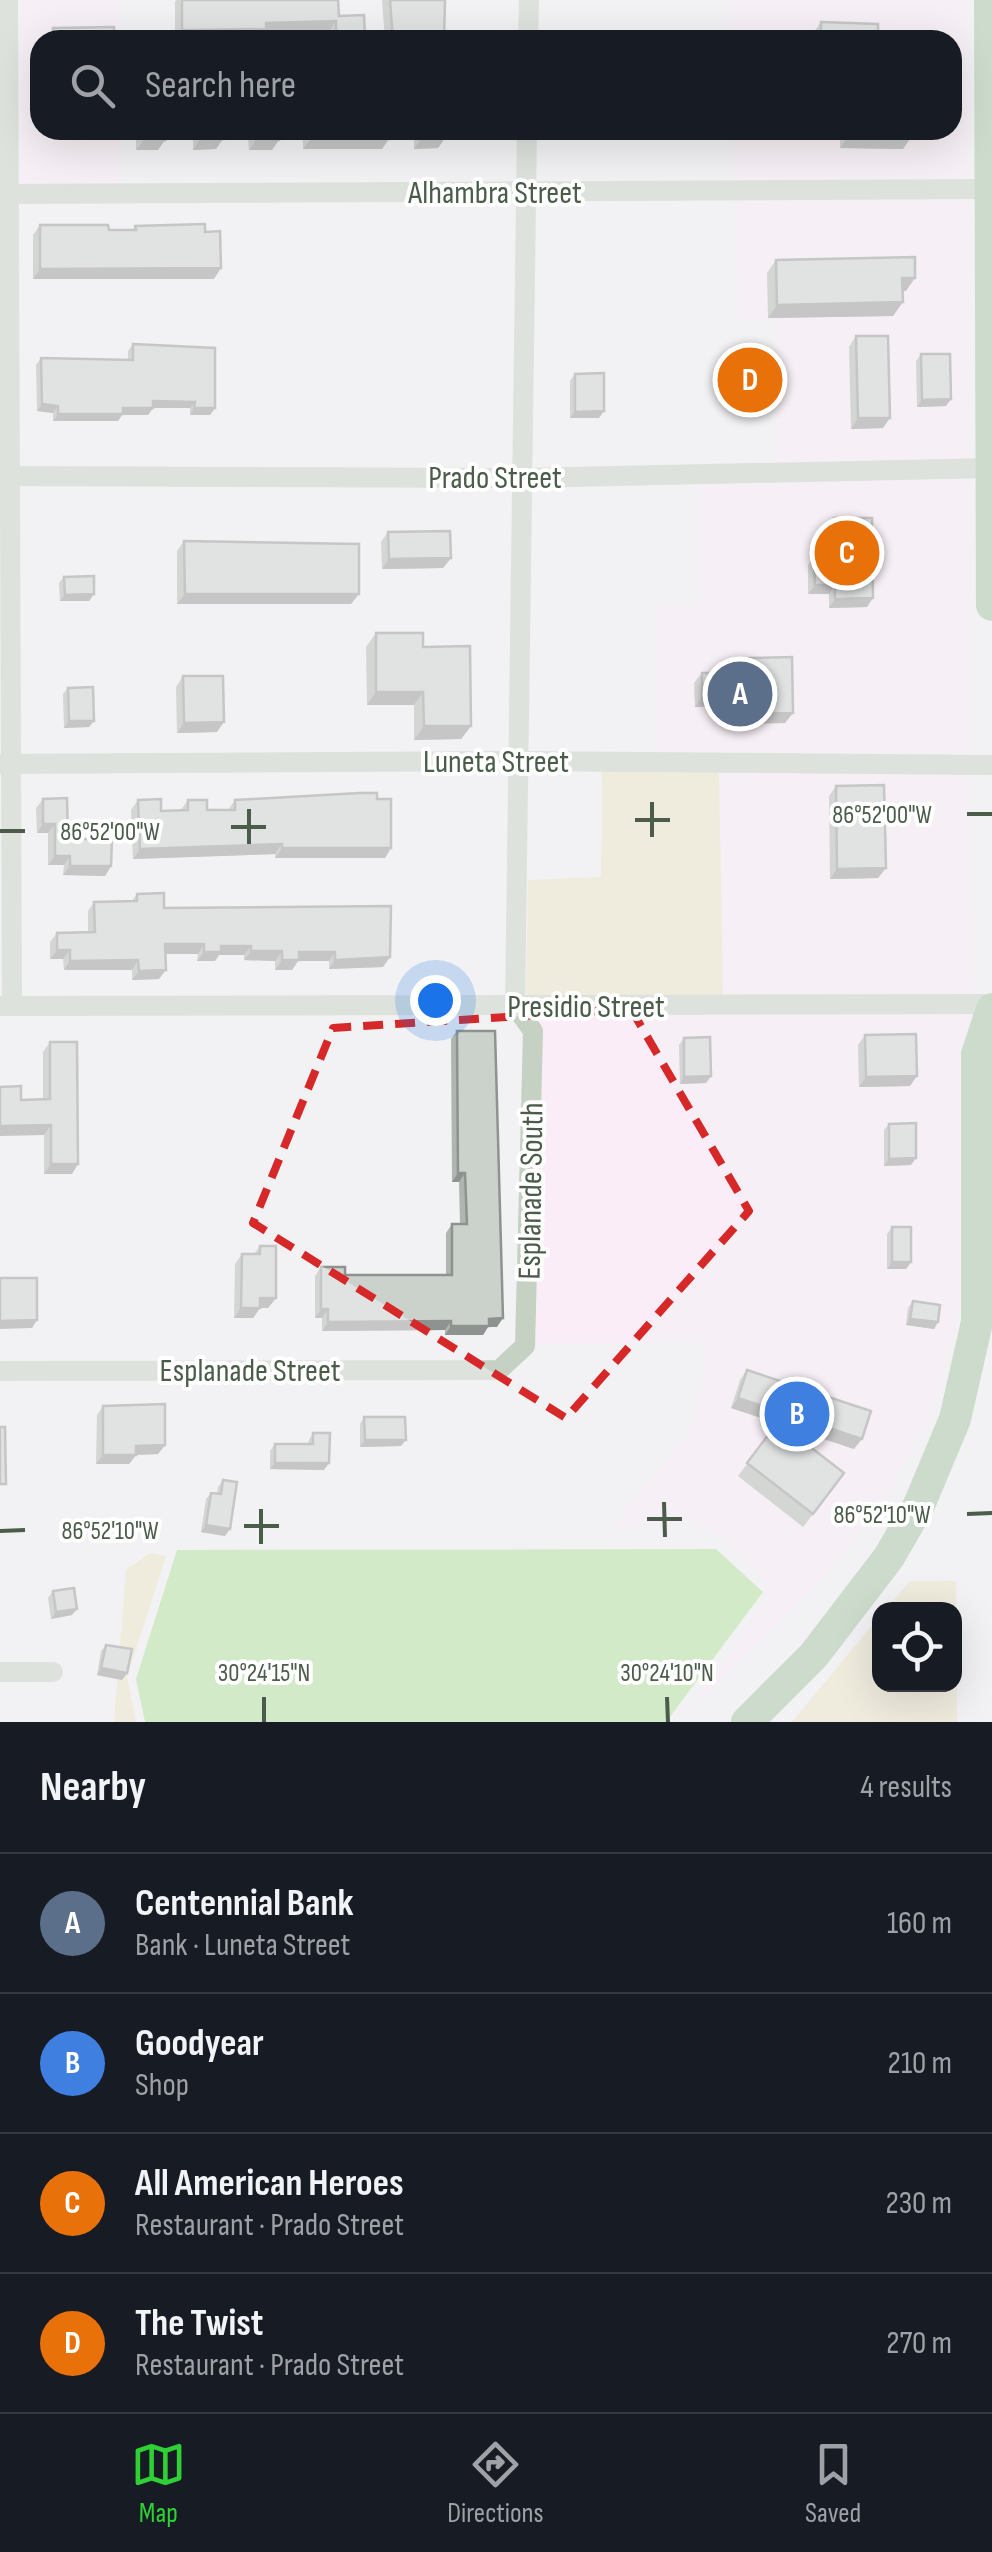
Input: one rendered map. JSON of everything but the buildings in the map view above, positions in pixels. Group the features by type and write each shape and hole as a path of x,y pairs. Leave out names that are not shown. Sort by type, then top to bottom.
{"highway":[{"path":"990,0 992,605"},
{"path":"747,1722 814,1655 889,1556 935,1472 955,1419 970,1368 978,1312 977,1054 992,1007"}],"street":[{"path":"6,1006 4,194 8,0"},
{"path":"528,0 528,30"},
{"path":"515,1006 527,140"},
{"name":"Alhambra Street","path":"4,194 990,189"},
{"name":"Prado Street","path":"5,476 524,478 991,468"},
{"name":"Luneta Street","path":"6,764 520,761 992,765"},
{"name":"Presidio Street","path":"6,1006 992,1007"},
{"name":"Esplanade South","path":"499,1370 525,1346 530,1271 533,1031 515,1006"},
{"name":"Esplanade Street","path":"0,1371 499,1370"},
{"path":"0,1672 53,1672"}],"highlighted area":[{"path":"631,1009 749,1211 566,1418 253,1223 333,1028"}],"shaded area":[{"path":"19,0 119,0 119,30 30,30 30,140 120,140 120,185 19,186"},
{"path":"731,0 969,0 969,58 962,58 962,30 732,30"},
{"path":"962,76 969,76 969,180 735,181 734,140 962,140"},
{"path":"969,198 970,460 777,464 776,318 739,319 736,199"},
{"path":"970,478 971,753 657,752 656,606 700,604 698,483"},
{"path":"602,770 719,770 723,996 526,997 528,880 601,877"},
{"path":"719,770 971,771 972,995 723,996"},
{"path":"972,1013 973,1157 961,1307 930,1419 879,1506 824,1577 684,1717 770,1596 769,1587 734,1544 692,1523 612,1528 693,1427 707,1342 536,1343 543,1031 533,1015"},
{"path":"716,1549 763,1592 666,1722 145,1722 136,1679 177,1550"},
{"path":"150,1553 166,1556 127,1677 136,1722 114,1722 126,1570"},
{"path":"910,1581 956,1581 956,1602 892,1602"},
{"path":"872,1625 872,1692 957,1692 957,1722 792,1722"}],"place":[{"name":"The Twist","path":"750,380"},
{"name":"All American Heroes","path":"847,553"},
{"name":"Centennial Bank","path":"740,694"},
{"name":"Goodyear","path":"797,1414"}]}
